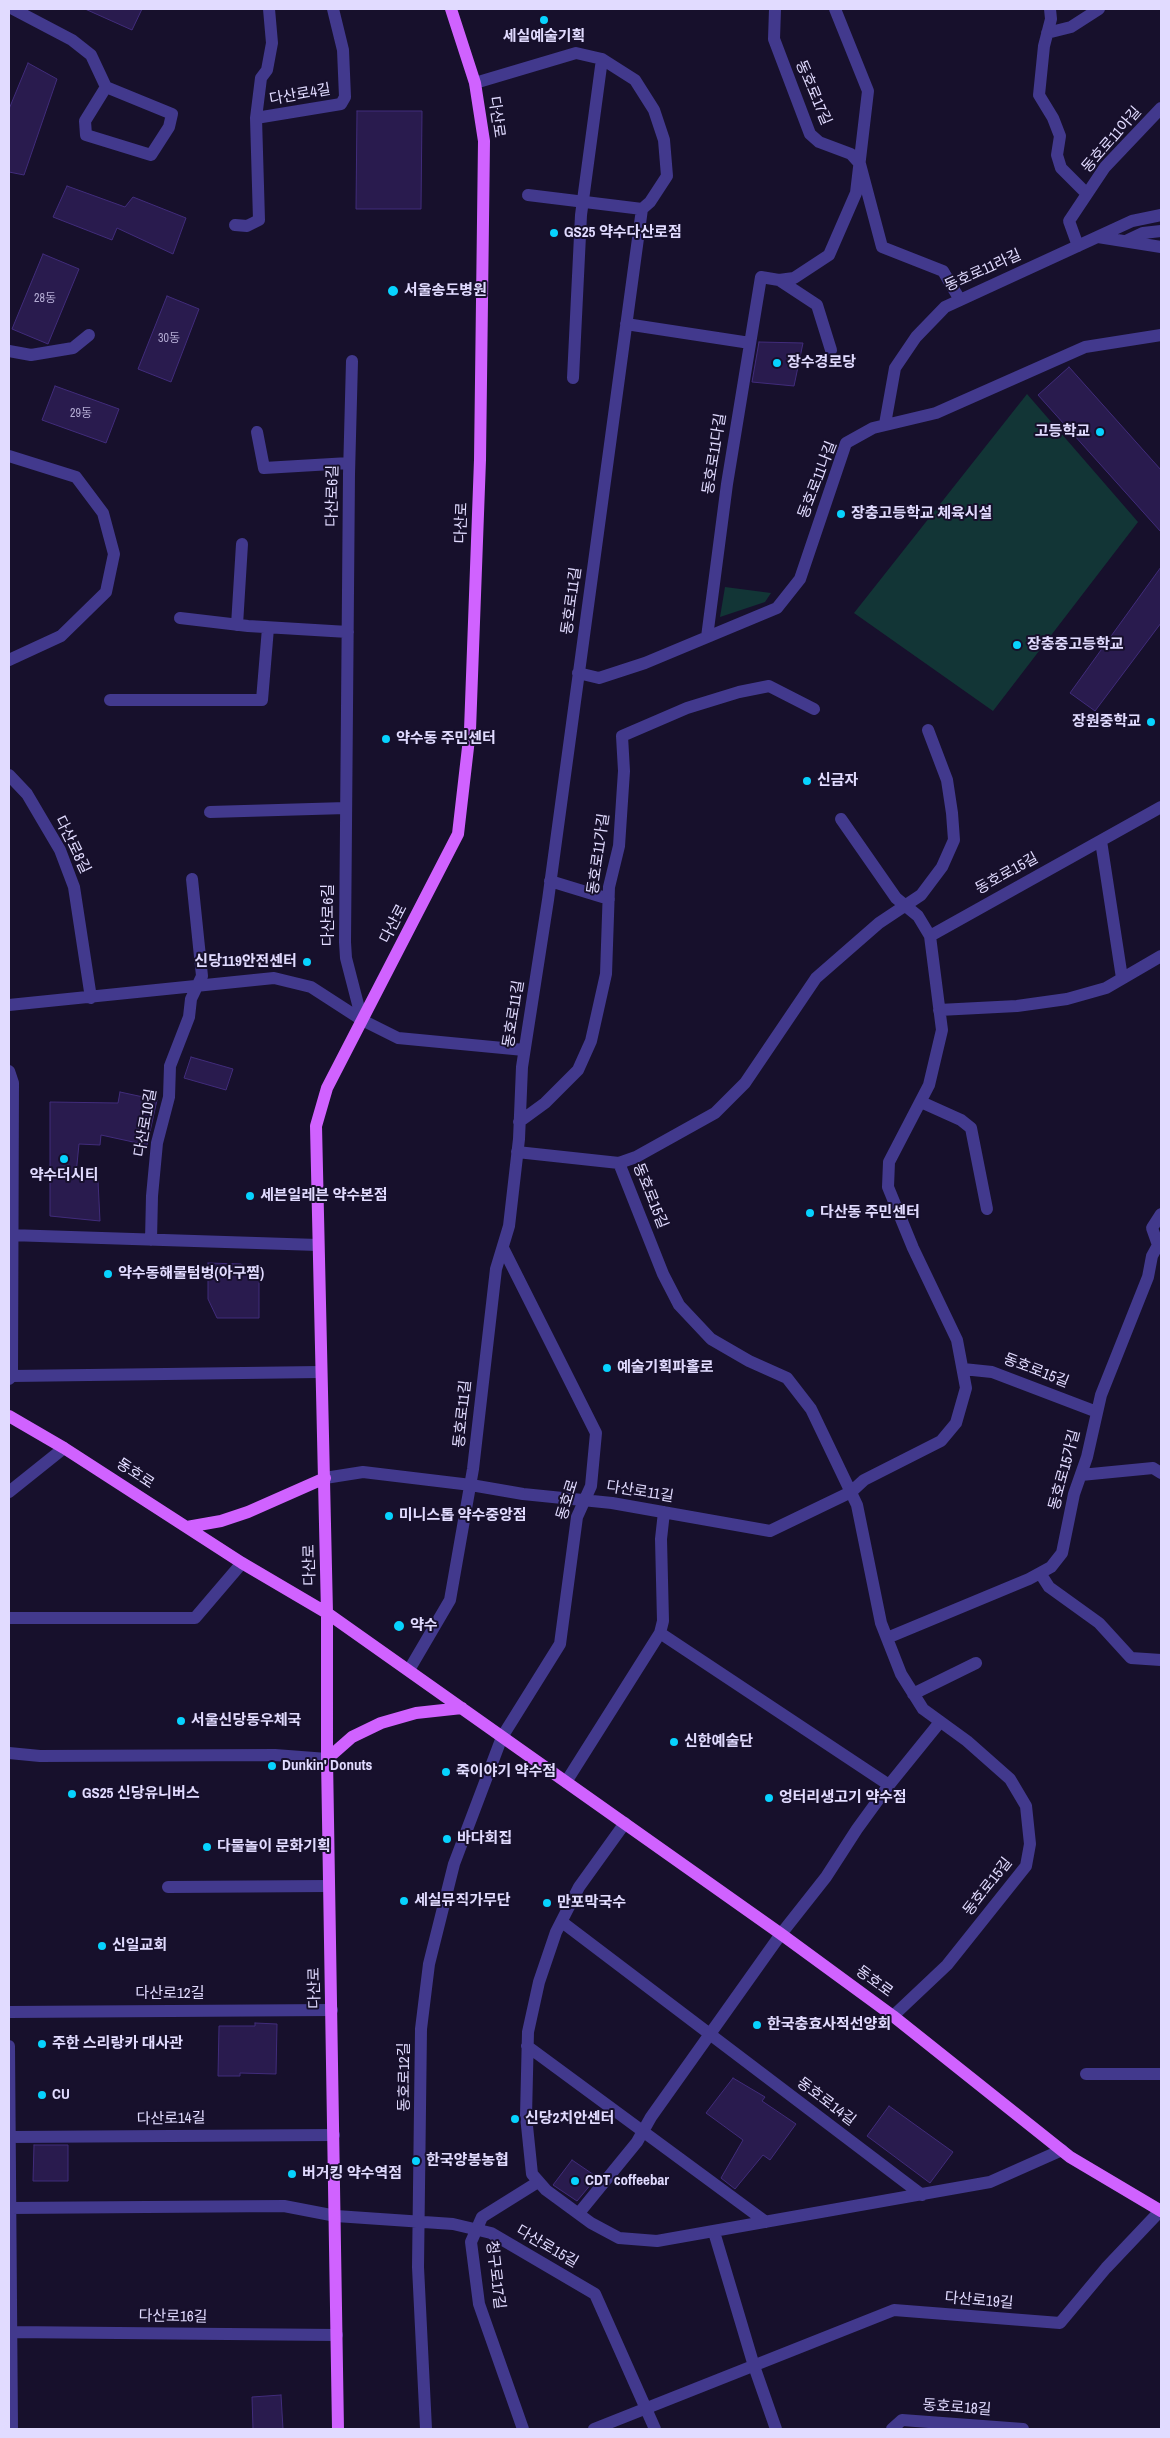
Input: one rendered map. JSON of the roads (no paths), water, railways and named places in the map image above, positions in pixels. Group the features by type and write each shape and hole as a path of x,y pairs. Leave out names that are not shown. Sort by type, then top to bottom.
{"main road":[{"name":"다산로","path":"338,2429 327,1759 325,1478 320,1372 316,1126 327,1088 458,834 470,730 480,460 484,141 475,83 451,9"},
{"name":"동호로","path":"9,1416 64,1448 242,1563 327,1613 781,1934 893,2016 1070,2157 1161,2211"},
{"path":"187,1527 221,1521 248,1512 325,1478"},
{"path":"327,1759 352,1737 381,1722 416,1713 462,1708"}],"street":[{"path":"13,9 72,40 91,55 106,87 172,114 169,127 151,156 86,135 85,121 106,87"},
{"name":"다산로4길","path":"235,225 247,226 259,220 256,118 261,78 267,70 272,43 269,9"},
{"name":"다산로4길","path":"256,118 342,104 346,97 343,50 333,9"},
{"name":"동호로17길","path":"775,9 774,39 810,134 819,142 852,154 860,164"},
{"path":"779,280 794,278 829,255 856,194 868,91 835,9"},
{"path":"1050,9 1051,18 1044,46 1038,95 1053,118 1060,136 1057,155 1061,168 1088,194"},
{"path":"1047,33 1071,27 1098,9"},
{"path":"475,83 576,53 602,59 635,80 654,110 664,140 667,176 650,202 642,209 528,194"},
{"path":"573,378 583,202 602,59"},
{"name":"동호로11아길","path":"1078,246 1069,221 1105,167 1161,108"},
{"path":"860,164 882,247 943,271 960,300"},
{"name":"동호로11길","path":"409,1670 450,1600 471,1485 496,1269 510,1226 524,1050 550,882 642,209"},
{"name":"동호로11라길","path":"885,424 895,368 916,337 945,307 1132,220 1161,215"},
{"path":"1126,241 1143,233 1161,231"},
{"path":"1098,237 1161,247"},
{"name":"동호로11다길","path":"707,637 726,484 761,277 779,280"},
{"path":"779,280 817,305 831,350"},
{"path":"626,324 750,343"},
{"path":"9,351 31,355 73,348 89,335"},
{"name":"동호로11나길","path":"578,673 600,678 645,663 777,608 800,580 846,443 873,428 885,424 936,413 1085,347 1161,335"},
{"name":"다산로6길","path":"352,361 349,463 346,958 362,1020"},
{"path":"257,432 264,468 349,463"},
{"path":"9,456 76,477 103,513 114,554 106,592 61,636 9,660"},
{"path":"237,624 242,544"},
{"path":"180,618 268,628 348,632"},
{"path":"110,700 262,700 268,628"},
{"name":"동호로11가길","path":"519,1122 545,1102 578,1070 590,1041 606,974 609,887 619,846 624,771 622,736 687,708 739,692 769,686 814,709"},
{"name":"동호로15길","path":"893,2016 946,1965 1026,1866 1030,1844 1026,1806 1010,1778 967,1740 923,1709 913,1694 901,1674 881,1623 857,1505 811,1409 787,1378 749,1361 712,1339 679,1305 663,1274 619,1163 636,1157 715,1113 745,1083 816,978 879,923 921,895 942,866 954,840 947,780 928,730"},
{"name":"다산로8길","path":"9,775 27,794 60,850 74,887 91,998"},
{"name":"동호로15길","path":"930,936 1161,807"},
{"path":"210,812 346,808"},
{"path":"840,818 896,898 918,916 930,936 942,1030 929,1085 889,1162 888,1187 913,1248 958,1340 966,1388 956,1423 941,1441 864,1480 851,1492"},
{"path":"1101,842 1122,978"},
{"path":"192,879 202,976 196,987"},
{"path":"550,882 609,898"},
{"path":"939,1010 1017,1006 1067,999 1106,988 1161,956"},
{"path":"9,1005 274,978 311,986 362,1020 398,1038 524,1050"},
{"name":"다산로10길","path":"151,1240 152,1196 158,1143 169,1097 170,1066 189,1017 196,987"},
{"path":"9,1071 13,1083 10,1377 320,1372"},
{"path":"921,1102 961,1120 971,1128 987,1209"},
{"path":"517,1152 619,1163"},
{"name":"동호로15가길","path":"887,1638 1040,1573 1051,1566 1062,1553 1074,1494 1081,1475 1100,1395 1148,1277 1156,1269 1152,1256 1158,1245 1152,1228 1161,1214"},
{"path":"11,1235 318,1245"},
{"name":"동호로","path":"502,1737 560,1644 577,1517 591,1486 596,1433 503,1248"},
{"name":"동호로15길","path":"963,1369 992,1372 1097,1412"},
{"path":"9,1492 64,1448"},
{"path":"1081,1475 1153,1468 1161,1473"},
{"name":"다산로11길","path":"325,1478 364,1472 471,1485 523,1494 586,1500 770,1531 851,1492"},
{"path":"566,1782 660,1633 663,1621 661,1539 664,1512"},
{"path":"9,1618 194,1618 242,1563"},
{"path":"1040,1573 1049,1587 1099,1623 1131,1658 1161,1660"},
{"path":"660,1633 889,1785"},
{"path":"913,1694 976,1663"},
{"path":"579,2213 637,2142 643,2130 781,1934 826,1877 857,1829 889,1785 940,1722"},
{"name":"동호로12길","path":"426,2429 422,2376 419,2222 421,2029 429,1964 454,1864 502,1737"},
{"path":"9,1754 40,1756 275,1755 327,1759"},
{"path":"624,1823 579,1887 562,1922 539,1982 528,2032 526,2116 532,2174 546,2190 619,2238 657,2240 714,2232 990,2182 1062,2150"},
{"path":"168,1887 329,1886"},
{"name":"동호로14길","path":"562,1922 922,2195"},
{"name":"다산로12길","path":"9,2012 332,2010"},
{"path":"9,2046 12,2429"},
{"path":"527,2046 766,2222"},
{"path":"1086,2074 1161,2074"},
{"name":"다산로14길","path":"10,2137 334,2135"},
{"name":"청구로17길","path":"523,2429 479,2304 471,2242 482,2217 538,2182"},
{"path":"10,2208 284,2206 336,2216"},
{"name":"다산로19길","path":"594,2429 894,2310 1060,2323 1106,2268 1161,2211"},
{"name":"다산로15길","path":"336,2216 453,2224 491,2233 595,2294 655,2429"},
{"path":"714,2232 754,2366 776,2429"},
{"name":"다산로16길","path":"10,2332 337,2335"},
{"name":"동호로18길","path":"892,2429 902,2420 1023,2429"}],"place":[{"name":"세실예술기획","path":"544,20"},
{"name":"GS25 약수다산로점","path":"554,233"},
{"name":"서울송도병원","path":"393,291"},
{"name":"장수경로당","path":"777,363"},
{"name":"고등학교","path":"1100,432"},
{"name":"장충고등학교 체육시설","path":"841,514"},
{"name":"장충중고등학교","path":"1017,645"},
{"name":"장원중학교","path":"1151,722"},
{"name":"약수동 주민센터","path":"386,739"},
{"name":"신금자","path":"807,781"},
{"name":"신당119안전센터","path":"307,962"},
{"name":"약수더시티","path":"64,1159"},
{"name":"세븐일레븐 약수본점","path":"250,1196"},
{"name":"다산동 주민센터","path":"810,1213"},
{"name":"약수동해물텀벙(아구찜)","path":"108,1274"},
{"name":"예술기획파홀로","path":"607,1368"},
{"name":"미니스톱 약수중앙점","path":"389,1516"},
{"name":"약수","path":"399,1626"},
{"name":"서울신당동우체국","path":"181,1721"},
{"name":"신한예술단","path":"674,1742"},
{"name":"Dunkin' Donuts","path":"272,1766"},
{"name":"죽이야기 약수점","path":"446,1772"},
{"name":"GS25 신당유니버스","path":"72,1794"},
{"name":"엉터리생고기 약수점","path":"769,1798"},
{"name":"바다회집","path":"447,1839"},
{"name":"다물놀이 문화기획","path":"207,1847"},
{"name":"세실뮤직가무단","path":"404,1901"},
{"name":"만포막국수","path":"547,1903"},
{"name":"신일교회","path":"102,1946"},
{"name":"한국충효사적선양회","path":"757,2025"},
{"name":"주한 스리랑카 대사관","path":"42,2044"},
{"name":"CU","path":"42,2095"},
{"name":"신당2치안센터","path":"515,2119"},
{"name":"한국양봉농협","path":"416,2161"},
{"name":"버거킹 약수역점","path":"292,2174"},
{"name":"CDT coffeebar","path":"575,2181"}]}
